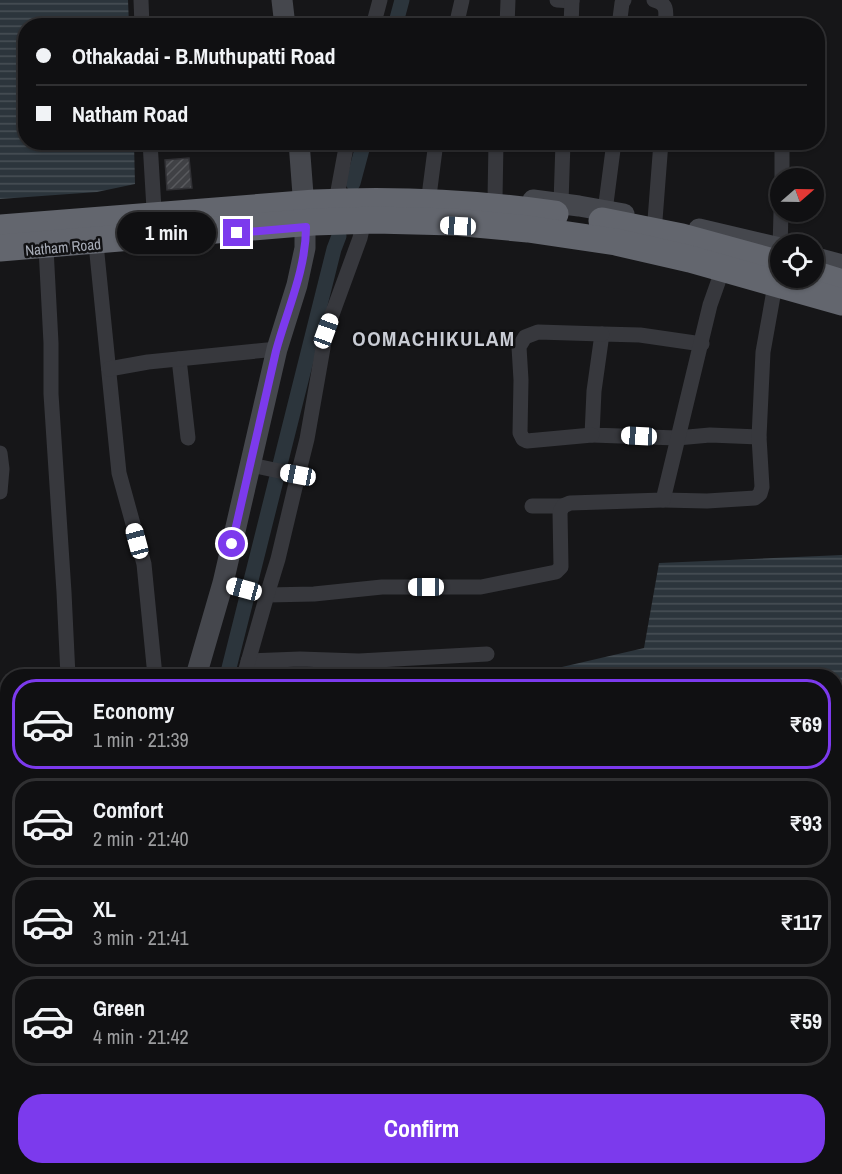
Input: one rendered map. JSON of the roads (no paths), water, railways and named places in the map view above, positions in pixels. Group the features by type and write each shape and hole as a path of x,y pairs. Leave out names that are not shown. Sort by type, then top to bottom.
{"highway":[{"path":"0,228 315,203 383,201 451,203 514,208 620,224 682,237 770,272"},
{"path":"0,248 314,222 375,220 454,222 528,229 616,242 690,259 842,303"},
{"path":"824,277 842,283"}],"main road":[{"path":"282,0 284,18"},
{"path":"200,669 247,589 251,465 277,349 305,248 306,227 299,150"},
{"name":"Natham Road","path":"0,222 303,197 429,196 561,203 655,220 770,246"},
{"name":"Natham Road","path":"0,252 306,227 391,224 468,227 548,235 650,252 722,271 770,274"},
{"path":"824,260 842,265"},
{"name":"Natham Road","path":"808,288 842,303"}],"street":[{"path":"141,0 142,18"},
{"path":"375,18 380,0"},
{"path":"458,18 462,0"},
{"path":"507,18 508,0"},
{"path":"567,0 570,18"},
{"path":"620,18 624,0"},
{"path":"654,0 664,5 666,18"},
{"path":"150,150 154,209"},
{"path":"337,196 346,150"},
{"path":"429,196 435,150"},
{"path":"495,199 496,150"},
{"path":"561,203 563,150"},
{"path":"605,211 613,150"},
{"path":"655,220 660,150"},
{"path":"782,150 782,168"},
{"path":"246,669 248,661 247,589 278,559 286,472 307,439 326,331 363,225"},
{"path":"96,244 119,473 144,564 154,669"},
{"path":"46,248 51,394 68,669"},
{"path":"663,500 710,305 722,271"},
{"path":"532,506 663,500 707,501 755,498 760,494 762,487 759,437 762,352 775,288"},
{"path":"702,344 640,335 538,332 525,337 519,347 520,433 523,439 527,441 592,435 677,438 710,435 759,437"},
{"path":"592,435 594,391 602,334"},
{"path":"109,369 148,362 277,349"},
{"path":"179,359 188,438"},
{"path":"0,453 2,469 0,492"},
{"path":"251,465 286,472"},
{"path":"247,589 314,594 382,587 481,587 549,574 561,567 560,512 563,506"},
{"path":"248,661 300,659 359,661 487,654"}],"waterway":[{"path":"397,18 402,0"},
{"path":"353,183 362,150"},
{"path":"229,669 339,236"}],"district":[{"name":"OOMACHIKULAM","path":"434,338"}]}
